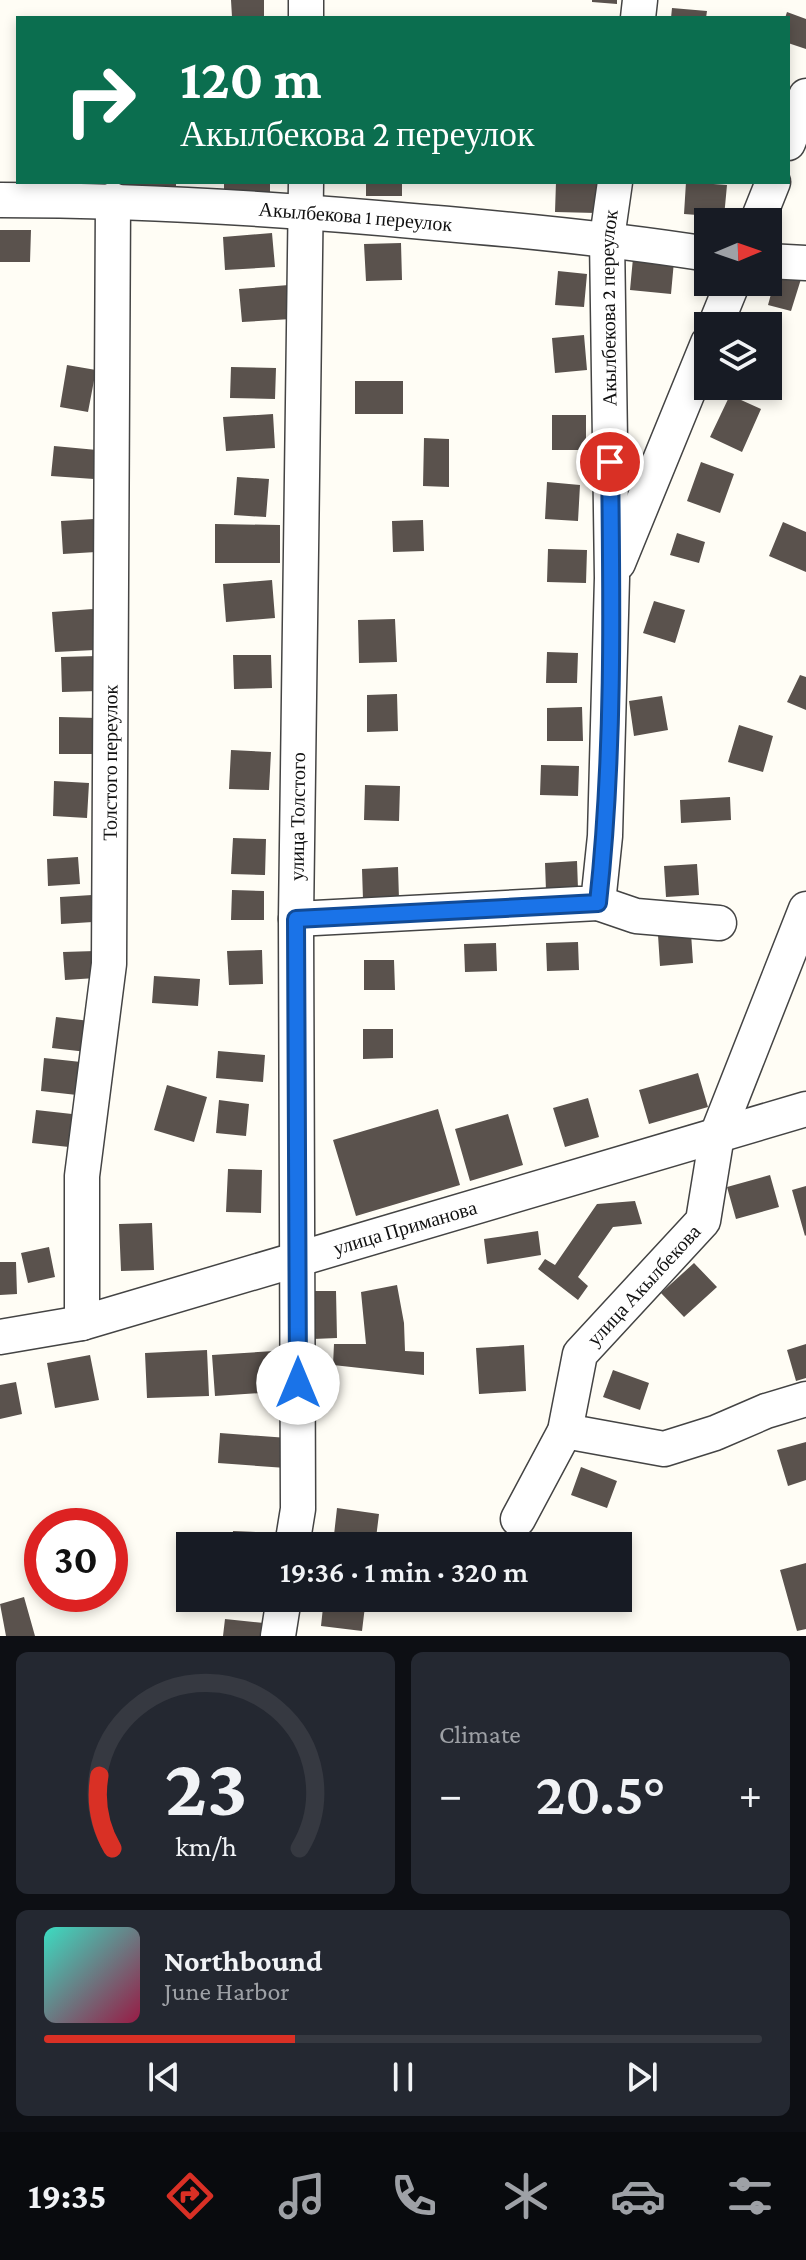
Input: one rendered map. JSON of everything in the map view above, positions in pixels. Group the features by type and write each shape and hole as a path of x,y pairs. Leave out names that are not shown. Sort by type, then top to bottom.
{"street":[{"path":"790,138 806,96"},
{"name":"Акылбекова 2 переулок","path":"598,903 605,836 612,578 607,238 615,184"},
{"path":"763,208 772,184"},
{"name":"Акылбекова 1 переулок","path":"0,200 306,197 694,252"},
{"name":"улица Толстого","path":"294,1532 298,1509 296,919 306,197"},
{"name":"Толстого переулок","path":"82,1323 82,1176 109,964 113,200"},
{"path":"782,262 806,263"},
{"name":"Акылбекова 2 переулок","path":"612,578 694,377"},
{"path":"610,462 661,458"},
{"path":"296,919 598,903 636,916 719,923"},
{"name":"улица Акылбекова","path":"518,1519 565,1431 580,1354 703,1221 717,1135 806,909"},
{"name":"улица Приманова","path":"0,1337 82,1323 806,1109"},
{"path":"565,1431 664,1449 806,1399"},
{"path":"278,1636 282,1612"}],"building":[{"path":"231,0 264,0 264,16 232,16"},
{"path":"617,0 617,4 592,2"},
{"path":"672,8 707,11 706,16 671,16"},
{"path":"787,12 806,19 806,49 790,44 790,16 786,16"},
{"path":"120,184 176,184 176,193 120,193"},
{"path":"224,184 270,184 270,192 224,193"},
{"path":"366,184 402,184 402,196 366,196"},
{"path":"556,184 597,184 596,213 555,212"},
{"path":"686,184 727,185 725,208 694,208 694,215 684,214"},
{"path":"0,230 31,230 30,262 0,262"},
{"path":"272,233 275,267 225,270 223,237"},
{"path":"401,243 402,280 366,281 364,244"},
{"path":"633,258 674,261 671,294 630,290"},
{"path":"558,271 587,274 584,307 555,305"},
{"path":"782,273 801,279 791,311 768,305 770,296 782,296"},
{"path":"289,285 291,319 242,322 239,289"},
{"path":"584,335 587,370 555,373 552,338"},
{"path":"67,365 96,370 88,412 60,407"},
{"path":"231,367 276,368 275,399 230,398"},
{"path":"355,381 403,381 403,414 355,414"},
{"path":"728,400 741,400 761,409 742,452 710,437"},
{"path":"273,414 275,448 226,451 223,417"},
{"path":"552,415 586,415 586,450 552,450"},
{"path":"424,438 449,439 449,487 423,486"},
{"path":"54,446 97,450 94,479 51,476"},
{"path":"701,462 734,474 720,513 687,501"},
{"path":"237,477 269,479 266,517 234,515"},
{"path":"547,482 580,485 578,521 545,519"},
{"path":"94,519 96,552 63,554 61,521"},
{"path":"423,520 424,551 393,552 392,521"},
{"path":"783,522 806,532 806,572 769,556"},
{"path":"215,524 280,525 280,563 215,563"},
{"path":"677,533 705,542 699,563 670,555"},
{"path":"548,549 587,550 586,583 547,582"},
{"path":"272,580 275,618 226,622 223,584"},
{"path":"654,601 685,610 675,643 643,633"},
{"path":"93,609 95,650 55,652 52,612"},
{"path":"395,619 397,662 359,663 358,620"},
{"path":"547,652 578,653 577,683 546,683"},
{"path":"233,655 271,655 272,688 234,689"},
{"path":"97,656 98,691 62,692 61,657"},
{"path":"800,675 806,677 806,710 787,702"},
{"path":"397,694 398,731 367,732 367,695"},
{"path":"662,696 668,730 634,736 629,701"},
{"path":"582,707 583,741 547,741 547,708"},
{"path":"59,717 97,718 97,754 59,754"},
{"path":"739,725 773,736 763,772 728,762"},
{"path":"231,750 271,752 269,790 229,789"},
{"path":"541,765 579,766 578,796 540,795"},
{"path":"54,781 89,783 87,818 53,816"},
{"path":"365,785 400,786 399,821 364,820"},
{"path":"730,797 731,820 681,823 680,800"},
{"path":"233,838 266,839 265,875 231,874"},
{"path":"78,857 80,884 48,886 47,859"},
{"path":"577,861 578,889 546,891 545,863"},
{"path":"697,864 699,895 666,897 664,866"},
{"path":"398,867 399,899 363,900 362,869"},
{"path":"232,890 264,891 264,920 231,920"},
{"path":"92,895 93,922 61,924 60,897"},
{"path":"691,933 693,963 660,966 658,935"},
{"path":"578,942 579,970 547,971 546,943"},
{"path":"496,943 497,971 465,972 464,944"},
{"path":"262,950 263,984 229,985 227,951"},
{"path":"95,951 96,978 65,980 63,952"},
{"path":"364,960 394,960 395,990 364,990"},
{"path":"154,976 200,979 198,1006 152,1003"},
{"path":"56,1017 90,1021 87,1052 52,1048"},
{"path":"363,1029 393,1029 393,1058 363,1059"},
{"path":"218,1051 265,1055 263,1082 216,1078"},
{"path":"44,1058 81,1062 77,1095 41,1091"},
{"path":"698,1073 708,1107 649,1124 639,1090"},
{"path":"167,1085 207,1097 194,1142 154,1130"},
{"path":"588,1098 599,1137 565,1147 553,1108"},
{"path":"219,1100 249,1104 246,1136 216,1133"},
{"path":"438,1109 460,1185 356,1216 333,1140"},
{"path":"36,1110 72,1114 69,1147 32,1143"},
{"path":"508,1114 523,1165 470,1181 455,1129"},
{"path":"228,1169 262,1170 261,1213 226,1212"},
{"path":"770,1175 779,1207 736,1219 727,1187"},
{"path":"806,1186 806,1235 805,1236 792,1190"},
{"path":"635,1201 642,1224 613,1227 578,1277 588,1286 578,1300 538,1269 545,1259 555,1265 597,1204"},
{"path":"152,1223 154,1270 121,1271 119,1224"},
{"path":"538,1231 541,1255 487,1264 484,1239"},
{"path":"49,1247 55,1277 28,1283 21,1253"},
{"path":"0,1262 16,1262 17,1294 0,1295"},
{"path":"694,1263 717,1287 684,1317 661,1293"},
{"path":"397,1285 405,1351 424,1352 424,1375 333,1365 334,1344 366,1344 361,1292"},
{"path":"311,1291 336,1291 337,1338 313,1339"},
{"path":"806,1344 806,1378 796,1381 787,1350"},
{"path":"524,1345 526,1391 479,1394 476,1348"},
{"path":"207,1350 209,1396 147,1398 145,1353"},
{"path":"274,1351 277,1392 215,1396 212,1355"},
{"path":"90,1355 99,1400 55,1408 47,1363"},
{"path":"613,1370 649,1383 640,1410 603,1397"},
{"path":"16,1382 22,1414 0,1419 0,1385"},
{"path":"220,1433 288,1438 286,1468 218,1463"},
{"path":"806,1442 806,1480 788,1486 777,1450"},
{"path":"581,1467 617,1481 607,1508 571,1495"},
{"path":"337,1508 379,1514 377,1532 334,1532"},
{"path":"806,1563 806,1629 797,1631 780,1570"},
{"path":"24,1597 24,1612 28,1612 35,1636 6,1636 0,1604"},
{"path":"322,1612 364,1612 362,1631 321,1626"},
{"path":"225,1619 264,1623 263,1636 223,1636"}],"route":[{"path":"298,1383 296,919 598,903 606,807 612,578 610,462"}]}
